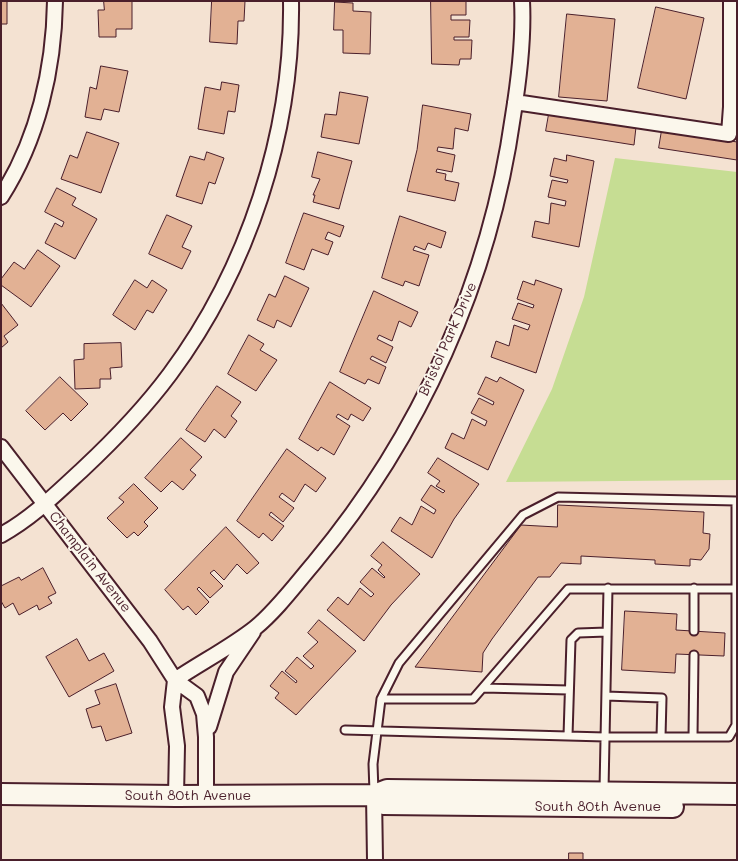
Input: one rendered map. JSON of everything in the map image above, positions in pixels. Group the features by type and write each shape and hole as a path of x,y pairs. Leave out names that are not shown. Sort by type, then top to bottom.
{"street":[{"path":"1,197 13,178 40,107 53,46 55,1"},
{"path":"1,535 45,504 122,433 152,397 191,342 231,270 253,219 275,144 288,70 291,1"},
{"name":"Bristol Park Drive","path":"206,737 213,706 226,672 255,628 292,589 334,538 371,486 406,430 432,381 455,330 480,264 502,179 516,102 522,1"},
{"path":"516,102 728,134 731,107 730,1"},
{"name":"Champlain Avenue","path":"1,447 150,641 175,680 197,696 204,714 206,796"},
{"name":"Bristol Park Drive","path":"175,680 255,628"},
{"path":"175,680 172,707 178,746 176,796"},
{"name":"South 80th Avenue","path":"1,794 176,796 374,795 387,790 737,794"},
{"path":"374,795 375,860"},
{"name":"South 80th Avenue","path":"374,795 383,804 614,808 737,807"}],"lane":[{"path":"345,730 376,731 605,737 729,737 736,725 736,501 558,497 523,514 399,663 381,699 376,731 373,764 374,795"},
{"path":"604,793 608,588"},
{"path":"694,588 694,631"},
{"path":"381,699 473,699 568,589 736,589"},
{"path":"568,736 571,640 578,633 607,632"},
{"path":"693,737 694,655"},
{"path":"483,688 569,690"},
{"path":"606,696 662,698 661,737"}],"green space":[{"path":"615,158 737,172 737,480 506,482 552,389 584,297"}],"building":[{"path":"1,1 7,1 7,24 1,24"},
{"path":"104,1 132,1 132,29 116,29 116,37 99,37 98,10 104,10"},
{"path":"212,1 245,1 244,21 238,21 237,44 210,42"},
{"path":"431,1 466,1 466,15 451,15 451,20 470,20 469,37 454,37 454,40 472,40 471,59 460,59 459,65 432,64"},
{"path":"335,2 353,3 353,11 371,12 370,54 343,53 343,30 334,30"},
{"path":"656,7 704,18 686,99 638,88"},
{"path":"567,14 615,19 607,101 559,97"},
{"path":"101,66 128,71 119,112 104,109 101,120 85,117 90,87 96,89"},
{"path":"222,82 239,85 235,112 228,111 224,134 198,129 205,87 220,90"},
{"path":"340,92 368,97 359,144 321,137 325,114 336,115"},
{"path":"423,105 471,114 468,131 455,128 453,149 438,147 437,151 455,155 452,172 437,169 436,172 446,174 445,180 459,183 455,201 407,191 417,150"},
{"path":"549,114 636,127 634,145 546,131"},
{"path":"662,130 737,142 737,160 659,148"},
{"path":"87,132 119,143 101,193 61,179 70,155 77,158"},
{"path":"207,152 224,158 215,184 209,182 202,204 176,196 190,156 204,160"},
{"path":"318,152 352,161 339,209 313,202 315,195 313,195 320,179 312,177"},
{"path":"567,155 594,161 579,247 532,237 535,221 549,224 551,203 565,206 566,201 548,197 552,180 567,183 568,180 550,176 554,158 566,161"},
{"path":"57,188 76,198 72,205 97,219 75,259 45,243 55,223 62,227 64,222 45,212"},
{"path":"304,213 344,226 340,237 328,232 325,239 333,242 328,255 312,249 304,270 286,263"},
{"path":"167,215 192,226 182,247 191,251 182,269 149,254"},
{"path":"400,216 446,232 441,248 428,243 425,250 415,246 413,250 429,255 419,286 405,281 403,286 382,278"},
{"path":"38,250 60,266 31,307 1,285 1,279 14,262 24,269"},
{"path":"285,276 309,288 291,327 277,320 274,328 257,320 269,294 275,297"},
{"path":"135,280 147,288 152,280 167,290 153,313 147,310 135,330 113,315"},
{"path":"536,280 562,289 536,373 491,357 496,341 509,346 514,325 528,330 530,325 512,319 518,303 533,308 534,305 517,299 523,281 534,285"},
{"path":"374,291 418,312 411,327 399,321 392,341 379,335 377,339 393,347 386,363 372,356 370,359 386,367 379,384 368,379 365,384 340,372"},
{"path":"1,303 18,325 4,336 8,342 1,348"},
{"path":"249,335 264,344 260,350 277,360 256,391 228,374"},
{"path":"121,343 122,367 110,368 111,379 100,379 100,388 75,389 74,360 84,359 84,344"},
{"path":"60,377 88,404 71,421 63,413 45,430 26,411"},
{"path":"486,377 497,382 500,377 524,390 488,470 445,448 452,433 464,439 472,419 485,426 487,421 471,413 479,398 493,405 494,402 478,394"},
{"path":"330,382 371,408 363,421 351,414 348,420 338,414 336,417 350,426 334,455 321,447 318,451 299,439"},
{"path":"217,386 241,402 231,416 237,421 225,438 214,429 205,442 186,430"},
{"path":"181,438 202,457 190,470 196,475 183,490 172,481 161,492 145,478"},
{"path":"287,449 326,478 316,492 305,484 294,502 282,493 279,497 294,508 283,522 271,512 269,515 284,526 272,541 263,533 259,538 237,521"},
{"path":"438,458 479,484 454,519 432,558 391,531 400,517 412,525 421,506 434,514 436,510 421,500 431,485 443,493 445,491 436,486 440,481 428,473"},
{"path":"134,484 158,508 144,522 148,526 138,536 134,532 127,538 107,518 124,502 119,498"},
{"path":"558,505 704,512 703,533 710,534 709,549 701,560 690,559 690,566 655,564 655,560 581,556 581,564 561,563 550,577 538,577 492,639 483,653 482,672 415,667 521,525 557,527"},
{"path":"226,527 259,563 247,574 237,564 224,580 214,570 210,573 223,586 210,598 199,587 197,589 209,602 196,615 188,606 183,610 165,590"},
{"path":"383,542 420,574 391,605 364,641 327,610 338,597 348,605 360,588 371,597 374,594 360,582 372,568 385,577 378,570 382,565 371,556"},
{"path":"43,568 56,593 48,597 52,603 39,610 37,605 19,615 13,603 5,608 1,601 1,586 19,577 21,580"},
{"path":"625,611 677,614 676,630 725,633 724,656 676,654 675,673 622,670"},
{"path":"319,620 356,651 296,715 275,698 279,693 270,686 282,671 296,683 297,681 285,671 297,657 311,669 314,666 303,656 318,642 308,633"},
{"path":"77,639 89,661 104,653 114,671 69,697 46,657"},
{"path":"116,684 132,733 106,741 101,726 92,728 86,709 100,704 95,691"},
{"path":"569,853 583,853 583,860 569,860"}]}
